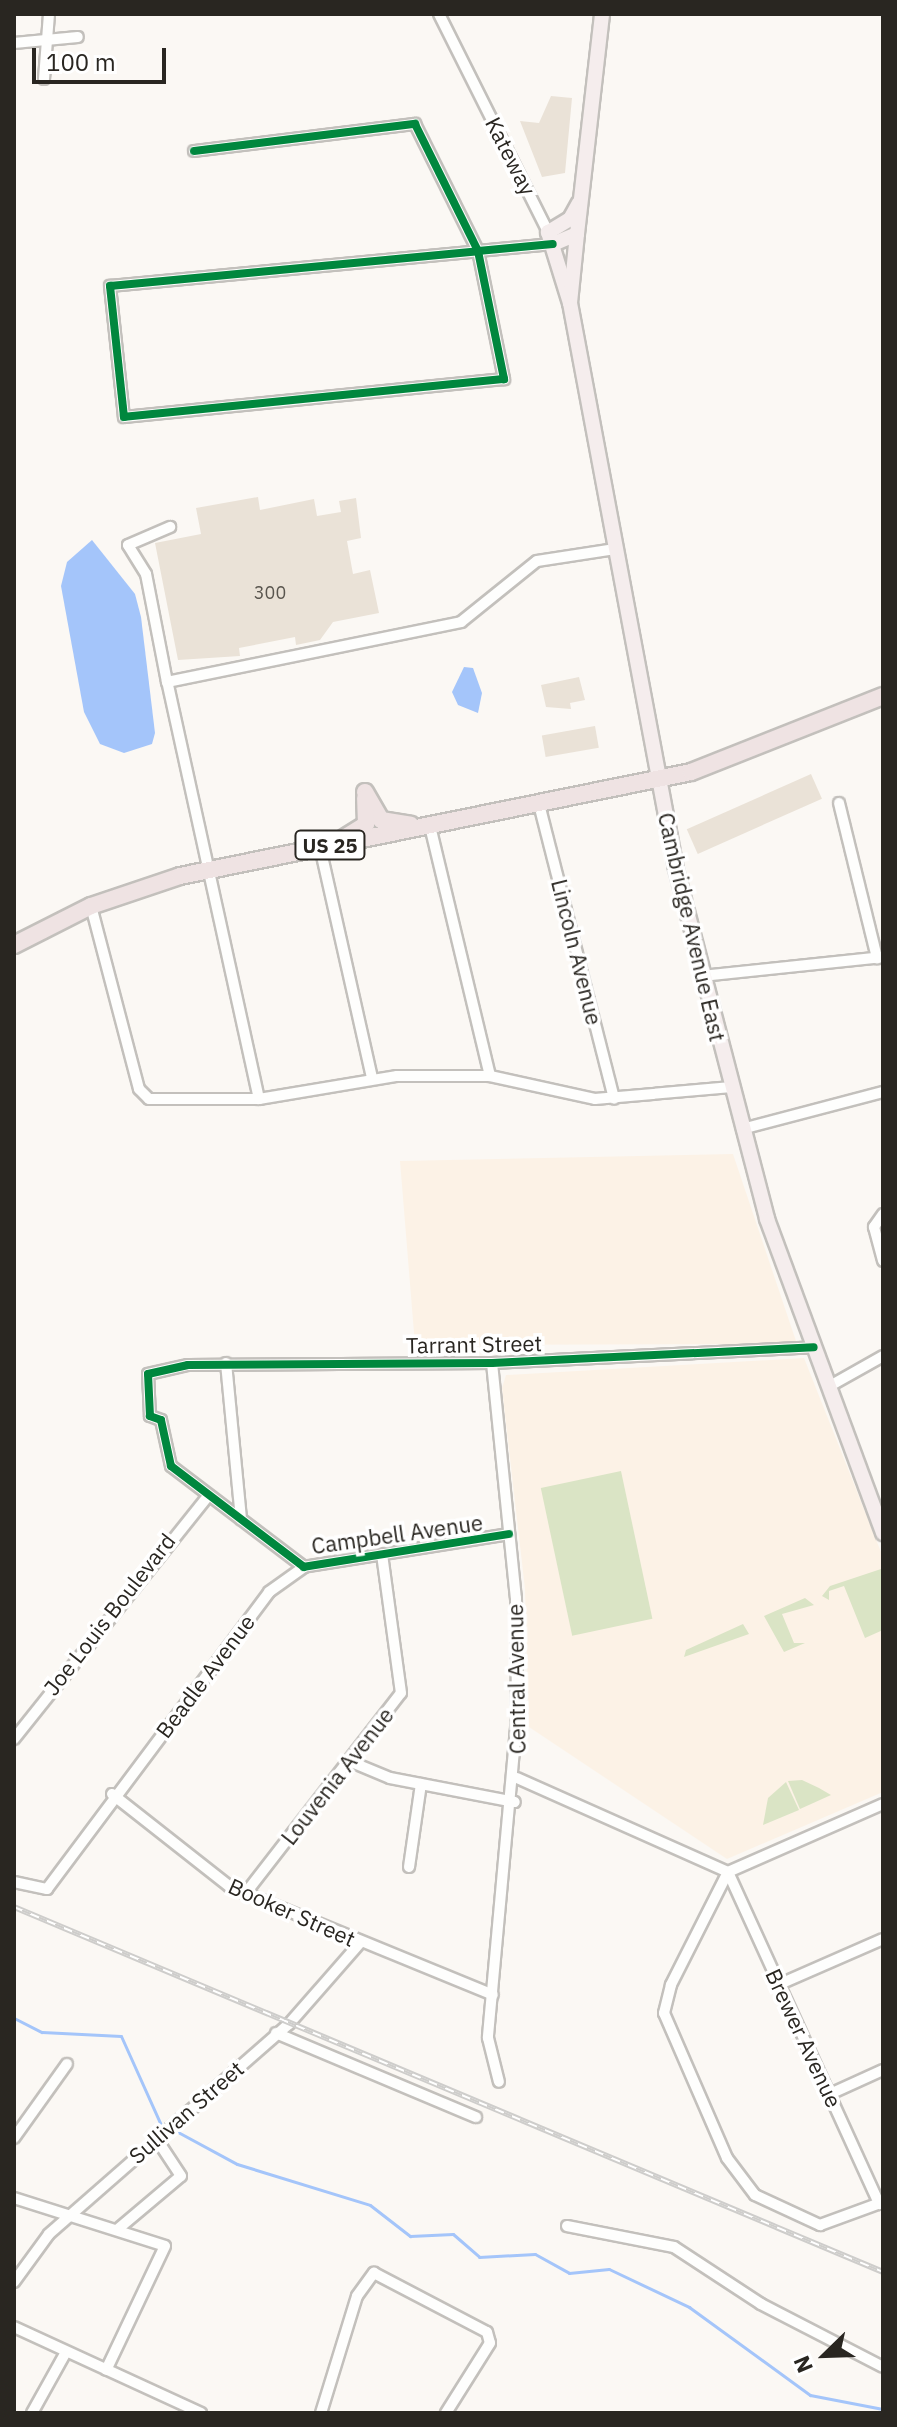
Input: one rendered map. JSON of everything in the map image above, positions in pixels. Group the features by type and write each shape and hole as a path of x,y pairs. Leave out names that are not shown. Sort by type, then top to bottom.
{"highway":[{"name":"US 25","path":"14,945 91,906 204,870 658,779 883,696"},
{"path":"323,847 366,824 365,792 381,820 428,826"}],"main road":[{"path":"570,303 602,14"},
{"path":"550,238 570,219 579,203"},
{"path":"550,238 577,234"},
{"name":"Kateway","path":"550,238 570,303"},
{"name":"Cambridge Avenue East","path":"570,303 658,779 702,976 742,1129 828,1387 880,1512 883,1533"}],"street":[{"path":"44,79 49,14"},
{"name":"Kateway","path":"439,14 550,238"},
{"path":"14,43 78,37"},
{"path":"194,151 415,124 478,251 504,379 124,417 110,286 478,251 550,238"},
{"path":"170,527 128,545 146,574 204,870 259,1099"},
{"path":"167,682 461,622 537,561 615,549"},
{"path":"702,976 880,958 839,803"},
{"name":"Lincoln Avenue","path":"539,804 614,1099"},
{"path":"428,826 490,1076"},
{"path":"323,847 372,1077"},
{"path":"91,906 143,1096 259,1099 372,1077 490,1076 614,1099 731,1087"},
{"path":"742,1129 883,1092"},
{"path":"883,1214 874,1227 883,1261"},
{"name":"Tarrant Street","path":"147,1387 148,1374 226,1363 492,1363 814,1347"},
{"path":"828,1387 883,1356"},
{"path":"226,1363 241,1519"},
{"name":"Central Avenue","path":"492,1363 509,1534 517,1778 488,2049 499,2082"},
{"name":"Campbell Avenue","path":"147,1387 168,1461 304,1567 509,1534"},
{"name":"Joe Louis Boulevard","path":"14,1739 194,1504 209,1495"},
{"name":"Louvenia Avenue","path":"245,1894 401,1693 382,1554"},
{"name":"Beadle Avenue","path":"14,1882 47,1889 112,1794 269,1592 304,1567"},
{"path":"349,1761 421,1784 515,1802"},
{"path":"517,1778 728,1872"},
{"path":"409,1867 421,1784"},
{"name":"Booker Street","path":"112,1794 245,1894 493,1995"},
{"path":"881,2203 820,2225 755,2195 727,2158 675,2046 667,1994 728,1872 883,1804"},
{"name":"Brewer Avenue","path":"728,1872 881,2203"},
{"path":"780,1984 883,1939"},
{"name":"Sullivan Street","path":"14,2282 70,2214 276,2033 360,1943"},
{"path":"276,2033 476,2117"},
{"path":"15,2134 67,2064"},
{"path":"830,2094 883,2070"},
{"path":"118,2229 181,2176 156,2138"},
{"path":"14,2198 162,2242 167,2254 106,2370"},
{"path":"567,2226 674,2247 761,2304 883,2367"},
{"path":"321,2413 362,2285 374,2273 487,2332 490,2343 446,2413"},
{"path":"14,2327 201,2413"},
{"path":"32,2413 66,2352"}],"shaded area":[{"path":"733,1154 797,1344 415,1345 400,1161"},
{"path":"804,1358 883,1557 883,1792 727,1859 529,1727 525,1589 502,1388 506,1375"}],"green space":[{"path":"621,1471 652,1619 572,1636 541,1488"},
{"path":"881,1569 883,1630 865,1638 844,1586 829,1591 829,1600 822,1596 830,1586"},
{"path":"805,1598 814,1605 782,1614 794,1643 805,1643 784,1652 764,1616"},
{"path":"743,1624 749,1634 684,1657 686,1650"},
{"path":"802,1780 831,1795 800,1809 788,1781"},
{"path":"786,1782 799,1810 763,1825 768,1798"}],"water":[{"path":"92,540 135,594 141,617 155,733 152,744 124,753 100,744 84,712 61,586 67,562"},
{"path":"464,667 473,668 482,693 478,713 458,705 452,692"}],"building":[{"path":"551,96 572,98 565,173 542,177 520,121 539,123"},
{"path":"258,497 260,510 314,499 317,516 341,512 339,501 356,498 361,538 347,541 353,574 370,570 379,613 333,622 320,640 296,645 295,637 239,648 240,656 178,660 155,543 201,534 196,508"},
{"path":"579,677 585,700 570,703 571,709 546,707 541,685"},
{"path":"595,726 599,748 546,757 542,735"},
{"path":"811,774 822,799 698,854 687,829"}],"waterway":[{"path":"14,2018 42,2032 121,2036 161,2125"},
{"path":"176,2131 237,2164 370,2205 410,2236 453,2234 479,2257 535,2254 569,2273 609,2269 689,2307 810,2395 883,2409"}],"railway":[{"path":"14,1907 883,2272"}],"cycle path":[{"path":"194,151 415,124 478,251 504,379 124,417 110,286 478,251 553,244"},
{"path":"509,1534 304,1567 171,1466 161,1420 150,1416 148,1374 188,1365 492,1363 814,1347"}]}
